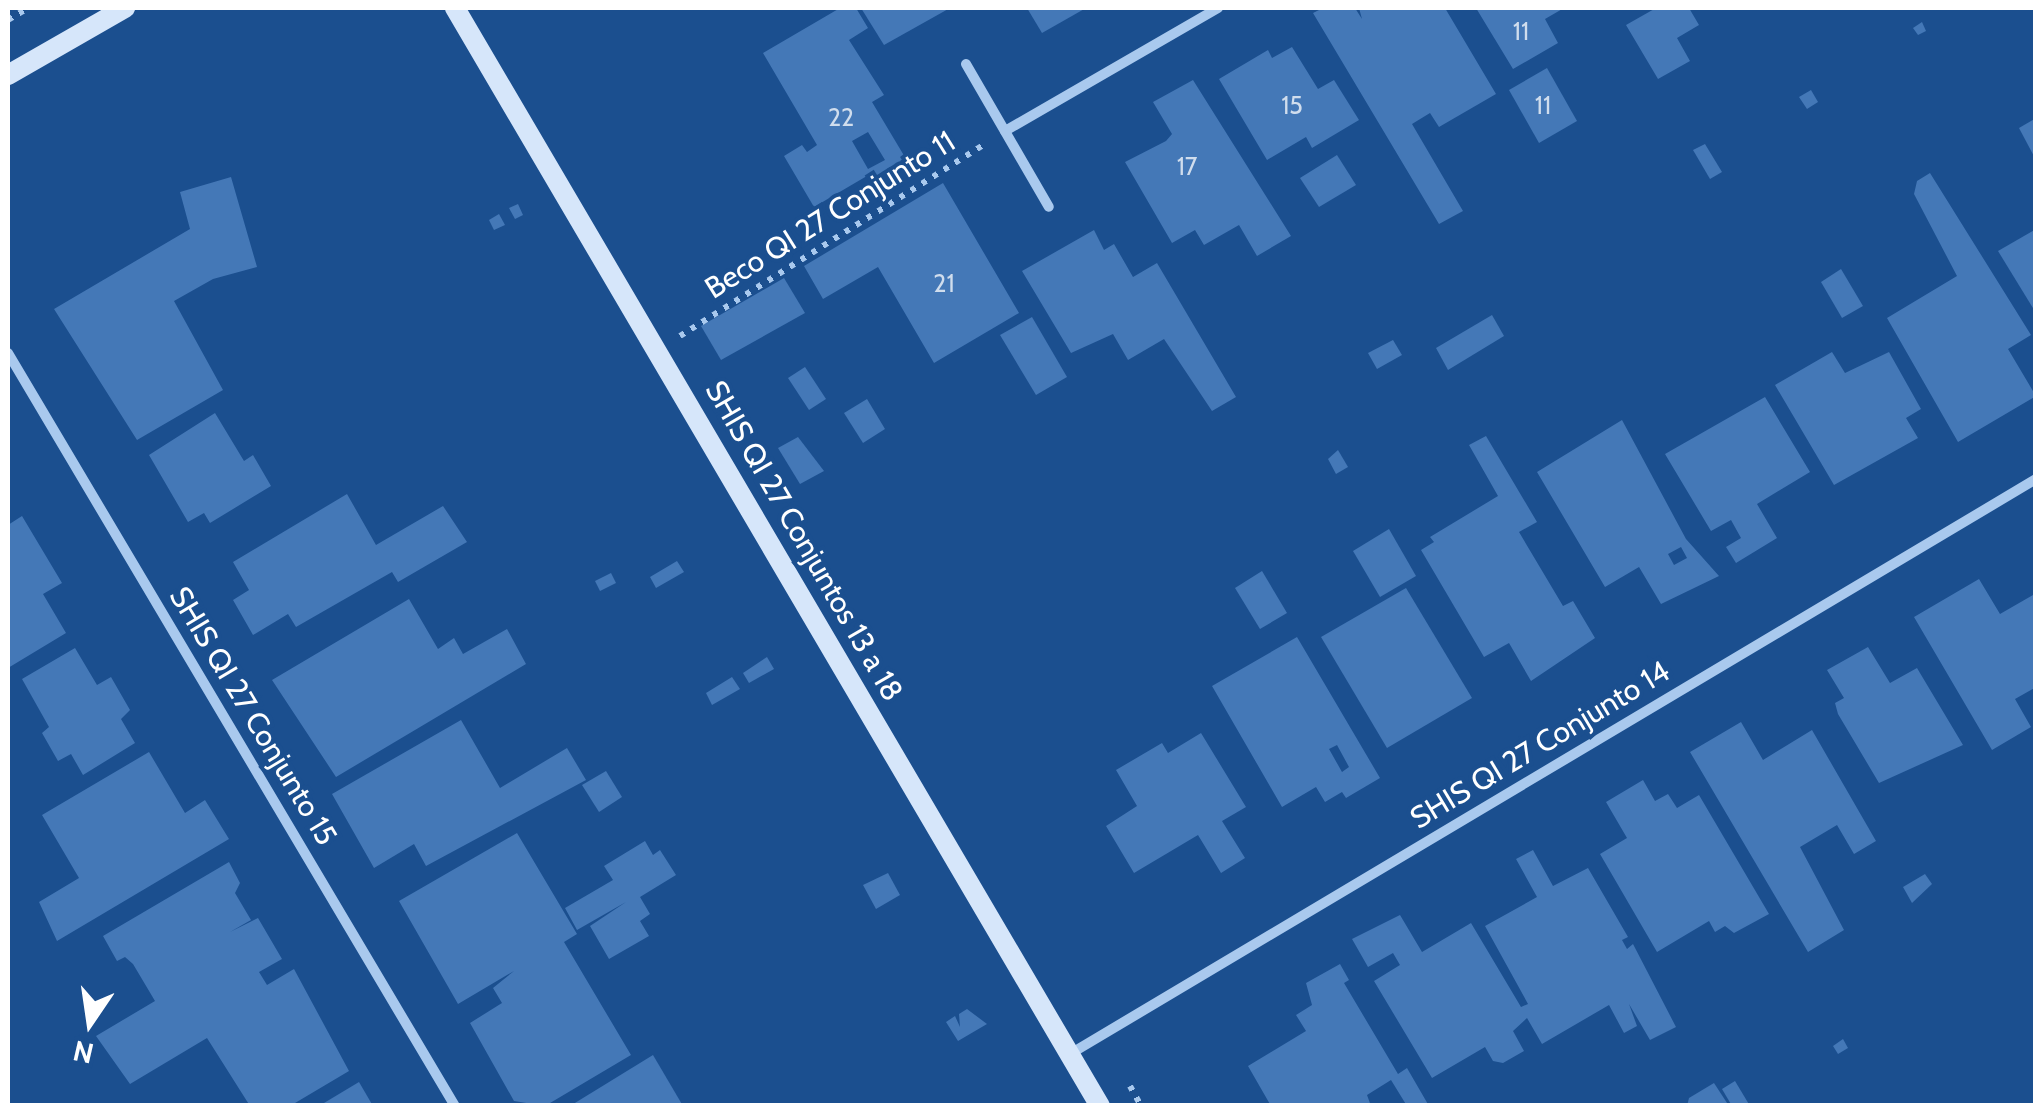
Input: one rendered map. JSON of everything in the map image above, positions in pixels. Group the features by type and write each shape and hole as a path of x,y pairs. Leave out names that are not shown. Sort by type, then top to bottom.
{"street":[{"path":"8,76 124,8"},
{"name":"SHIS QI 27 Conjuntos 13 a 18","path":"455,8 1100,1106"},
{"path":"1005,132 1218,8"},
{"path":"966,64 1049,206"},
{"name":"SHIS QI 27 Conjunto 15","path":"8,353 455,1106"},
{"name":"SHIS QI 27 Conjunto 14","path":"1070,1054 2036,479"}],"path":[{"path":"8,20 28,8"},
{"name":"Beco QI 27 Conjunto 11","path":"680,337 1005,132"}],"building":[{"path":"840,8 856,8 868,28 849,40 884,95 872,102 915,174 883,193 872,173 814,207 784,156 802,145 807,152 817,145 763,53","holes":["868,132 885,160 868,169 852,141"]},
{"path":"861,8 950,8 884,45"},
{"path":"1027,8 1086,8 1042,33"},
{"path":"1323,8 1355,8 1362,19 1359,8 1445,8 1496,94 1439,127 1430,113 1412,124 1463,211 1439,224 1313,13"},
{"path":"1476,8 1564,8 1545,19 1558,43 1513,69"},
{"path":"1656,8 1689,8 1699,25 1677,38 1690,61 1658,79 1626,25"},
{"path":"1922,22 1926,31 1918,35 1913,28"},
{"path":"1292,47 1318,89 1334,80 1359,120 1312,148 1306,137 1267,160 1219,79 1268,50 1272,58"},
{"path":"1547,68 1577,121 1539,143 1509,90"},
{"path":"1193,80 1291,236 1257,256 1239,225 1204,245 1195,230 1172,243 1125,162 1172,134 1153,102"},
{"path":"1811,90 1818,102 1807,109 1799,97"},
{"path":"2036,118 2036,160 2019,128"},
{"path":"1705,144 1722,172 1710,179 1693,150"},
{"path":"1337,155 1356,185 1319,207 1300,178"},
{"path":"1930,173 2031,335 2008,349 2036,396 1958,442 1887,318 1957,276 1914,194 1917,181"},
{"path":"231,177 257,267 213,279 174,301 223,390 137,440 54,309 190,229 180,192"},
{"path":"943,183 1019,313 934,363 878,267 823,299 804,266"},
{"path":"518,204 523,215 515,219 509,208"},
{"path":"499,214 505,225 494,230 489,220"},
{"path":"2036,229 2036,313 1998,251"},
{"path":"1094,230 1104,250 1114,244 1133,277 1157,263 1236,397 1212,411 1164,339 1128,360 1113,334 1071,353 1022,271"},
{"path":"1841,269 1863,306 1842,318 1821,282"},
{"path":"784,278 805,313 721,360 701,326"},
{"path":"1492,315 1504,336 1448,370 1436,348"},
{"path":"1032,317 1067,377 1036,395 1000,335"},
{"path":"1393,340 1402,355 1377,369 1368,353"},
{"path":"1832,352 1845,373 1889,352 1921,409 1906,418 1918,438 1834,485 1775,385"},
{"path":"805,367 826,399 809,410 788,378"},
{"path":"1765,397 1810,472 1757,504 1777,538 1736,563 1726,547 1741,538 1731,520 1711,531 1665,454"},
{"path":"867,399 885,429 863,443 844,413"},
{"path":"215,413 244,461 253,455 271,486 210,523 204,513 188,522 149,455"},
{"path":"1622,420 1686,539 1719,576 1661,604 1639,567 1605,587 1537,472","holes":["1681,547 1687,558 1674,565 1668,554"]},
{"path":"1486,436 1537,522 1519,532 1563,606 1573,601 1595,638 1531,681 1509,643 1484,657 1421,550 1434,542 1430,537 1498,496 1469,445"},
{"path":"798,437 824,471 800,484 778,448"},
{"path":"1338,450 1348,467 1336,474 1328,459"},
{"path":"347,494 376,545 443,506 467,542 398,582 392,572 296,627 288,614 253,635 233,600 249,590 233,562"},
{"path":"22,516 62,583 43,594 66,633 8,668 8,525"},
{"path":"1389,529 1416,576 1380,597 1353,551"},
{"path":"677,561 684,572 656,588 650,577"},
{"path":"1262,571 1287,613 1260,629 1235,588"},
{"path":"611,573 616,583 600,591 595,581"},
{"path":"1979,579 2000,614 2033,595 2036,600 2036,687 2015,699 2031,727 1992,750 1914,617"},
{"path":"1406,588 1472,698 1387,748 1321,637"},
{"path":"409,599 438,649 454,638 463,654 507,629 526,664 336,777 272,680"},
{"path":"1297,637 1380,778 1346,798 1342,792 1325,802 1316,787 1282,807 1212,686","holes":["1337,745 1349,767 1342,772 1329,749"]},
{"path":"1868,647 1890,683 1917,668 1963,745 1879,783 1838,714 1835,703 1844,698 1827,670"},
{"path":"75,648 97,685 111,677 130,710 121,719 135,743 83,775 71,754 58,761 42,733 49,727 22,679"},
{"path":"767,657 774,669 749,683 743,673"},
{"path":"732,677 740,689 712,705 706,693"},
{"path":"461,720 500,788 567,748 586,780 426,866 414,844 374,868 332,794"},
{"path":"1741,722 1763,760 1812,730 1876,841 1854,854 1837,825 1800,847 1844,930 1808,952 1690,752"},
{"path":"1201,733 1246,807 1222,821 1245,858 1221,873 1198,835 1134,873 1106,826 1137,806 1116,770 1162,743 1168,753"},
{"path":"149,752 185,813 205,800 229,839 57,941 39,902 79,878 42,815"},
{"path":"606,771 622,797 599,812 582,785"},
{"path":"1643,780 1655,801 1668,794 1677,808 1699,795 1769,914 1734,933 1725,926 1715,932 1709,921 1657,952 1600,854 1627,838 1606,802"},
{"path":"517,833 577,934 564,942 631,1055 545,1106 514,1101 470,1023 502,1003 493,988 514,971 458,1004 399,901"},
{"path":"645,841 653,855 660,850 676,875 640,897 650,914 640,921 649,936 609,959 590,926 626,902 577,930 565,908 613,880 604,866"},
{"path":"1533,850 1553,886 1588,868 1628,937 1622,940 1627,949 1633,944 1676,1027 1650,1040 1629,1004 1637,1026 1624,1033 1609,1005 1542,1044 1527,1018 1513,1031 1524,1051 1503,1063 1493,1061 1485,1047 1432,1078 1374,981 1400,965 1393,953 1368,967 1352,939 1400,915 1422,952 1471,923 1521,1007 1528,1004 1485,926 1537,897 1516,859"},
{"path":"229,862 240,883 235,893 251,920 230,932 258,918 282,959 259,972 267,985 294,969 349,1071 290,1106 250,1106 207,1038 130,1084 96,1036 155,1001 133,964 125,957 117,961 103,936"},
{"path":"888,873 900,895 876,909 863,885"},
{"path":"1925,874 1932,884 1912,903 1903,887"},
{"path":"1340,964 1349,980 1344,983 1398,1074 1407,1068 1429,1106 1407,1106 1391,1080 1367,1095 1371,1106 1271,1106 1248,1066 1306,1031 1296,1015 1312,1005 1306,983"},
{"path":"967,1009 987,1024 958,1041 946,1022 955,1016 960,1027 959,1014"},
{"path":"1843,1039 1848,1048 1838,1054 1833,1046"},
{"path":"653,1055 683,1106 570,1106"},
{"path":"1735,1081 1750,1106 1732,1106 1722,1089"},
{"path":"359,1082 373,1106 319,1106"},
{"path":"1714,1083 1729,1106 1687,1106 1689,1098"}]}
